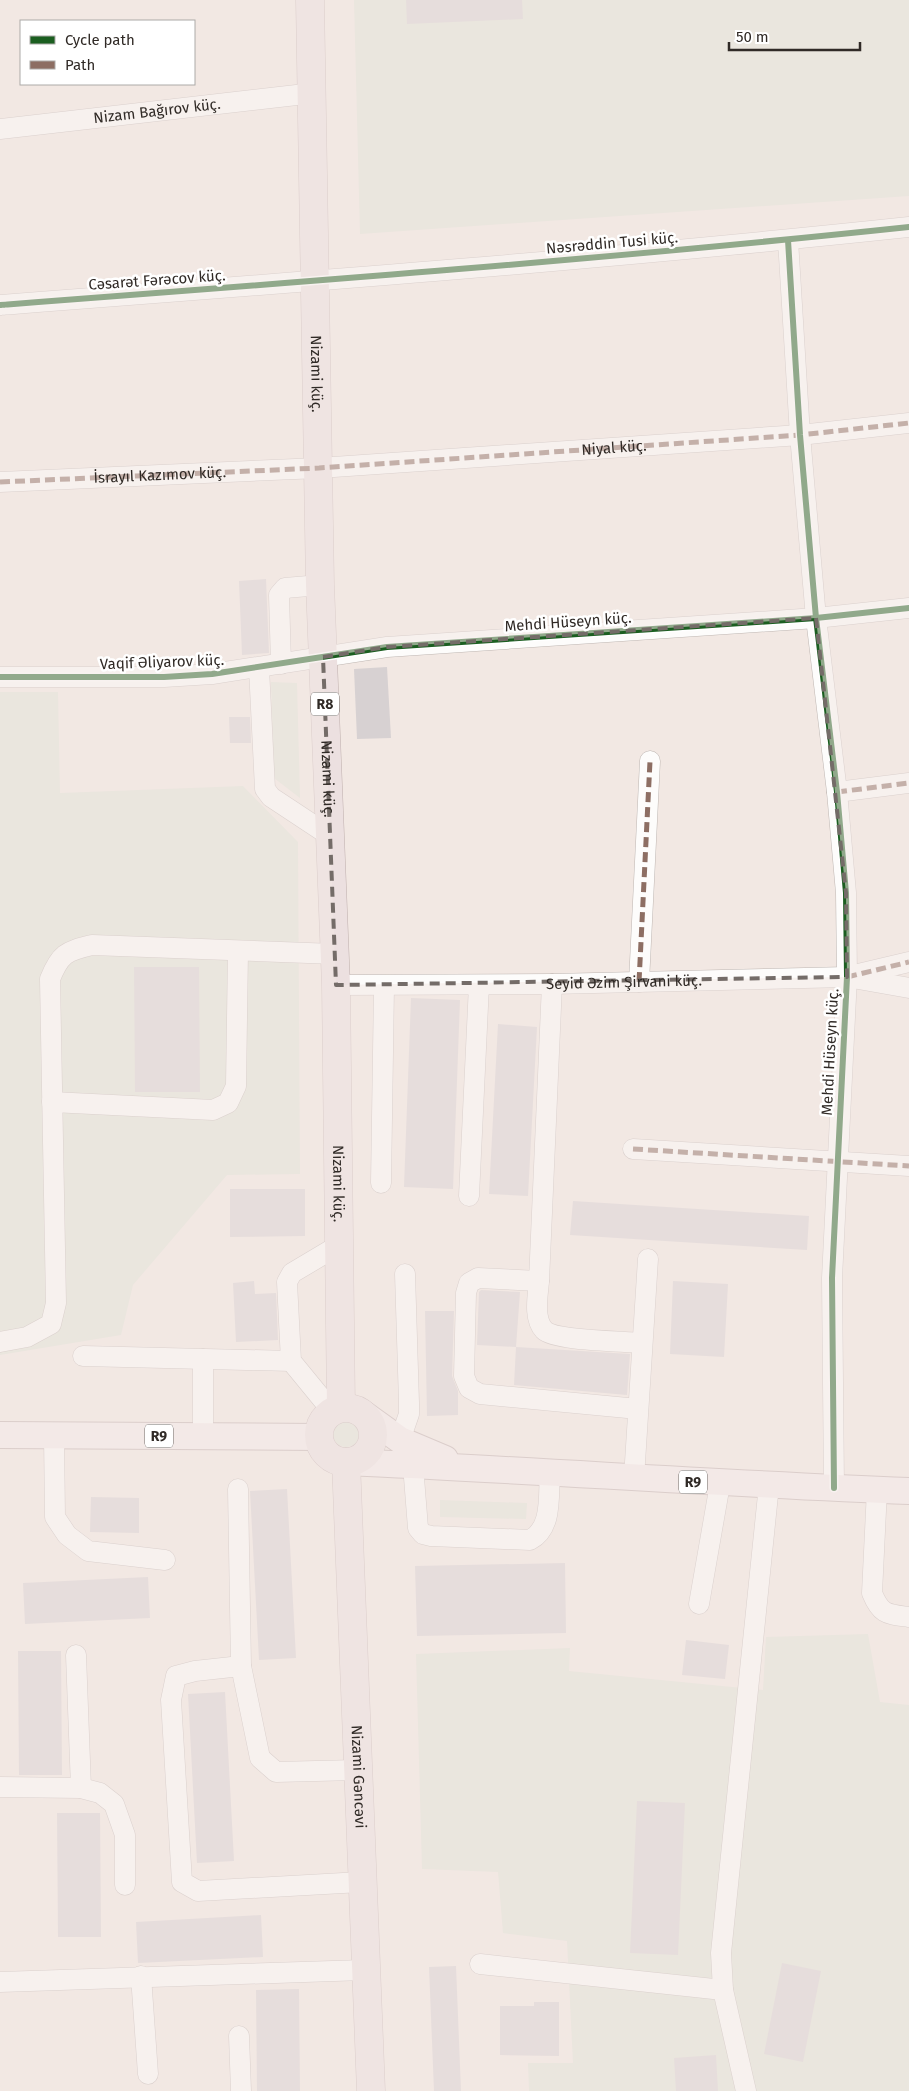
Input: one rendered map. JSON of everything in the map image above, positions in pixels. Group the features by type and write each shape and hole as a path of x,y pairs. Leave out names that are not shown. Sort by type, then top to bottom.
{"highway":[{"name":"Nizami küç.","path":"310,0 314,93 320,585 336,985 339,1245 345,1410"},
{"path":"345,1410 368,1418 374,1438 371,1447 356,1461 336,1460 327,1455 319,1437 320,1427 324,1418 345,1410"},
{"name":"Nizami Gəncəvi","path":"346,1462 356,1770 370,2091"}],"main road":[{"path":"345,1410 435,1457 477,1467"},
{"name":"R9","path":"0,1435 319,1437"},
{"path":"346,1462 477,1467"},
{"name":"R9","path":"477,1467 720,1484 909,1491"}],"street":[{"name":"Nizam Bağırov küç.","path":"0,129 314,93"},
{"name":"Nəsrəddin Tusi küç.","path":"316,280 788,240 909,227"},
{"name":"Mehdi Hüseyn küç.","path":"788,240 800,435 816,618 837,792 846,893 847,977 836,1163 832,1278 834,1488"},
{"name":"Cəsarət Fərəcov küç.","path":"0,305 316,280"},
{"name":"Niyal küç.","path":"319,468 800,435 909,423"},
{"name":"İsrayıl Kazımov küç.","path":"0,482 319,468"},
{"path":"282,664 279,595 285,588 320,585"},
{"name":"Mehdi Hüseyn küç.","path":"323,658 387,647 816,618 909,608"},
{"name":"Vaqif Əliyarov küç.","path":"0,677 164,677 259,668 323,658"},
{"path":"259,668 265,789 271,797 330,836"},
{"path":"639,982 650,761"},
{"path":"837,792 909,783"},
{"path":"0,1342 27,1337 50,1324 56,1303 50,979 57,961 70,950 92,945 335,954"},
{"path":"52,1102 213,1110 228,1103 236,1086 238,951"},
{"path":"847,977 909,962"},
{"name":"Seyid Əzim Şirvani küç.","path":"336,985 552,984 847,977 909,988"},
{"path":"552,984 538,1316 544,1330 557,1337 642,1343"},
{"path":"469,1196 479,985"},
{"path":"381,1183 384,986"},
{"path":"633,1148 836,1163 909,1166"},
{"path":"291,1361 287,1282 292,1273 339,1245"},
{"path":"634,1478 648,1259"},
{"path":"400,1440 408,1414 409,1403 405,1274"},
{"path":"539,1281 478,1278 470,1283 466,1293 464,1376 469,1388 480,1394 638,1409"},
{"path":"83,1356 291,1361 345,1410"},
{"path":"203,1436 204,1359"},
{"path":"54,1436 56,1516 67,1535 88,1551 165,1560"},
{"path":"413,1465 418,1528 423,1534 431,1536 530,1540 539,1536 545,1526 550,1473"},
{"path":"699,1604 720,1484"},
{"path":"746,2091 723,1990 721,1953 769,1485"},
{"path":"238,1489 242,1666 260,1758 276,1772 356,1770"},
{"path":"878,1490 872,1593 878,1606 886,1614 909,1617"},
{"path":"76,1655 81,1788"},
{"path":"242,1666 195,1671 176,1676 171,1700 182,1882 198,1891 361,1882"},
{"path":"0,1787 81,1788 100,1793 114,1804 125,1835 125,1884"},
{"path":"480,1964 723,1990"},
{"path":"0,1982 364,1970"},
{"path":"141,1976 148,2074"},
{"path":"239,2036 241,2091"}],"highlighted area":[{"path":"816,618 846,893 847,977 336,985 323,657 387,647"}],"shaded area":[{"path":"354,0 909,0 909,196 360,234"},
{"path":"271,682 297,683 300,798 274,778"},
{"path":"0,692 58,692 60,793 243,786 298,842 300,1174 227,1175 133,1285 121,1335 0,1355"},
{"path":"346,1421 355,1425 359,1434 355,1443 346,1447 337,1443 333,1434 337,1425"},
{"path":"440,1500 527,1503 526,1519 440,1517"},
{"path":"868,1634 880,1702 909,1705 909,2091 529,2091 528,2063 573,2063 567,1941 503,1933 498,1872 422,1869 416,1654 570,1648 569,1671 763,1690 766,1637"}],"building":[{"path":"406,0 522,0 523,19 407,24"},
{"path":"266,579 269,653 242,655 239,581"},
{"path":"387,667 391,738 357,739 354,669"},
{"path":"229,717 250,717 251,743 230,743"},
{"path":"134,967 199,967 200,1092 135,1092"},
{"path":"411,998 460,1000 453,1189 404,1187"},
{"path":"498,1024 537,1027 528,1196 489,1194"},
{"path":"230,1189 305,1189 305,1236 230,1237"},
{"path":"573,1201 809,1216 807,1250 570,1235"},
{"path":"254,1281 255,1294 276,1293 278,1340 236,1342 233,1283"},
{"path":"673,1281 728,1284 724,1357 670,1354"},
{"path":"481,1290 520,1292 516,1347 477,1345 479,1292"},
{"path":"425,1311 454,1311 452,1376 458,1391 458,1415 427,1416"},
{"path":"516,1347 630,1354 627,1395 514,1385"},
{"path":"287,1489 296,1658 259,1660 250,1491"},
{"path":"91,1497 139,1498 139,1533 90,1532"},
{"path":"565,1563 566,1633 417,1636 415,1566"},
{"path":"148,1577 150,1618 25,1624 23,1583"},
{"path":"686,1640 729,1645 725,1679 682,1675"},
{"path":"18,1651 61,1651 62,1775 19,1775"},
{"path":"225,1692 234,1861 197,1863 188,1694"},
{"path":"637,1801 685,1803 678,1955 630,1953"},
{"path":"57,1813 100,1813 101,1937 58,1937"},
{"path":"261,1915 263,1957 138,1963 136,1922"},
{"path":"782,1963 821,1971 803,2062 764,2054"},
{"path":"456,1966 461,2091 434,2091 429,1967"},
{"path":"299,1989 300,2091 257,2091 256,1990"},
{"path":"534,2002 559,2002 559,2056 500,2055 500,2006 534,2006"},
{"path":"716,2055 718,2091 676,2091 674,2058"}],"marked path":[{"path":"0,482 319,468 800,435 909,423"},
{"path":"639,982 650,761"},
{"path":"837,792 909,783"},
{"path":"847,977 909,962"},
{"path":"633,1149 909,1166"}],"cycle path":[{"path":"0,305 569,260 909,227"},
{"path":"788,240 800,435 816,618 837,792 846,893 847,977 832,1278 834,1488"},
{"path":"0,677 164,677 212,674 387,647 816,618 909,608"}]}
